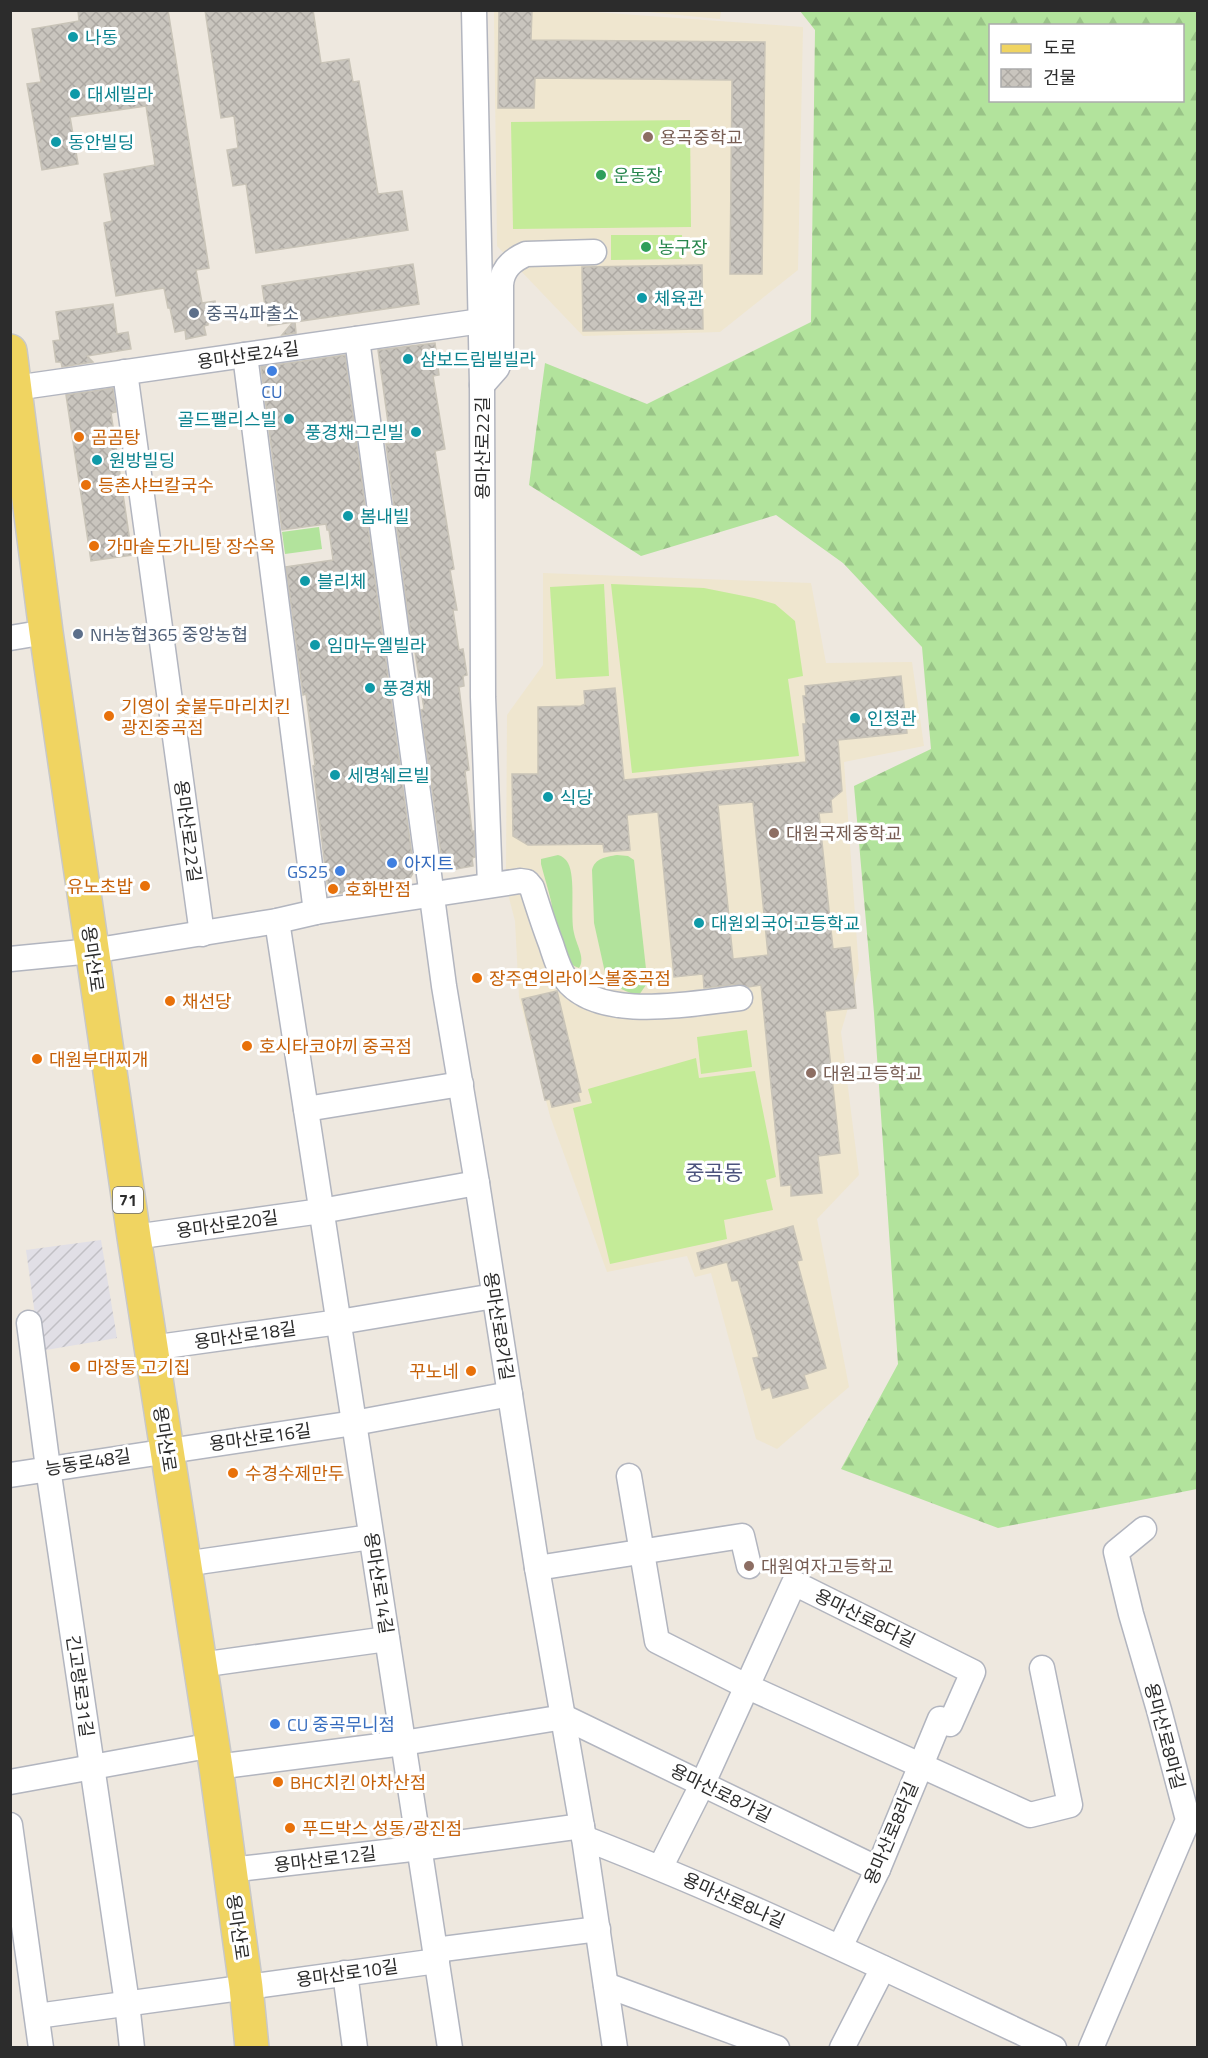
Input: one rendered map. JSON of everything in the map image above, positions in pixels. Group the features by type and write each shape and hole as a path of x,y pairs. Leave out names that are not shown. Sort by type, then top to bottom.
{"main road":[{"name":"용마산로","path":"10,351 46,632 134,1237 214,1756 246,1987 252,2048"}],"street":[{"name":"용마산로22길","path":"474,10 482,385 483,708 490,885"},
{"path":"482,385 501,358 501,285 506,269 517,258 526,254 594,252"},
{"name":"용마산로24길","path":"15,388 481,321"},
{"path":"357,339 431,895"},
{"path":"245,355 316,912"},
{"name":"용마산로22길","path":"125,372 202,934"},
{"path":"10,638 46,632"},
{"path":"10,959 92,951 277,921 316,912 520,881 530,885 560,970 571,985 586,995 613,1004 655,1007 740,998"},
{"name":"용마산로8가길","path":"431,895 537,1568 583,1832 615,2048"},
{"path":"277,921 354,1424"},
{"path":"306,1109 461,1084"},
{"name":"용마산로20길","path":"134,1237 321,1211 477,1183"},
{"name":"용마산로18길","path":"151,1348 339,1322 494,1296"},
{"name":"긴고랑로31길","path":"29,1323 132,2048"},
{"name":"용마산로16길","path":"166,1450 354,1424 510,1394"},
{"name":"용마산로14길","path":"354,1424 403,1743"},
{"name":"능동로48길","path":"10,1475 166,1450"},
{"path":"629,1476 657,1641 747,1686 920,1765"},
{"name":"용마산로8마길","path":"1090,2048 1188,1820 1116,1552 1143,1529"},
{"path":"537,1568 742,1536 749,1566"},
{"path":"184,1564 371,1537"},
{"name":"용마산로8다길","path":"660,1868 702,1785 794,1583 973,1672 950,1724 940,1719 920,1765"},
{"path":"200,1665 387,1640"},
{"name":"용마산로8라길","path":"840,1947 878,1869 920,1765 1030,1815 1070,1805 1042,1668"},
{"path":"10,1782 92,1767 403,1743 564,1716"},
{"name":"용마산로8가길","path":"564,1716 878,1869"},
{"path":"403,1743 450,2048"},
{"path":"10,1825 41,2048"},
{"name":"용마산로12길","path":"230,1870 583,1832"},
{"name":"용마산로8나길","path":"583,1832 840,1947 1054,2048"},
{"name":"용마산로10길","path":"36,2016 345,1973 436,1955 598,1929"},
{"path":"842,2048 883,1968"},
{"path":"345,1973 355,2048"},
{"path":"606,1985 777,2048"}],"shaded area":[{"path":"721,10 720,19 638,11"},
{"name":"용곡중학교","path":"494,11 580,11 803,27 798,270 720,332 583,336 497,246"},
{"path":"543,573 811,583 826,663 912,662 924,746 844,762 859,970 841,1032 859,1175 817,1219 849,1387 777,1449 756,1439 711,1273 695,1277 687,1256 607,1272 550,1116 519,997 515,921 508,894 506,871 507,715 543,665"},
{"path":"101,1240 117,1338 40,1351 26,1250"}],"green space":[{"path":"800,11 1197,11 1197,1489 998,1528 841,1469 898,1364 874,1013 854,786 931,749 922,647 843,563 776,515 641,556 529,485 545,363 647,404 811,322 815,30"},
{"name":"운동장","path":"690,120 691,227 513,229 511,122"},
{"name":"농구장","path":"611,235 682,235 682,259 611,260"},
{"path":"319,527 322,549 285,554 282,532"},
{"path":"604,584 609,676 556,679 550,587"},
{"path":"611,584 704,588 754,598 775,604 795,621 803,676 788,679 799,756 632,773"},
{"path":"558,855 566,860 570,870 573,925 581,960 579,968 571,964 561,949 541,864 541,859"},
{"path":"628,856 634,860 647,978 646,985 639,995 621,989 606,977 594,923 593,866 605,857"},
{"path":"747,1030 752,1067 701,1074 697,1037"},
{"path":"696,1058 699,1078 755,1071 776,1177 766,1180 773,1210 724,1220 727,1239 610,1264 573,1108 592,1103 588,1089"}],"building":[{"path":"78,10 168,10 209,268 196,270 202,303 215,301 218,319 208,321 208,325 204,326 206,335 186,339 185,330 175,332 164,288 116,296 104,223 112,221 104,174 155,165 146,106 70,117 78,164 42,170 27,84 41,82 32,29 79,21"},
{"path":"205,10 313,10 321,63 349,59 353,82 359,81 378,194 402,191 408,230 256,253 246,184 233,186 227,150 238,148 234,116 221,118"},
{"path":"499,10 532,10 531,40 765,42 762,274 730,274 732,80 535,78 534,108 498,108"},
{"path":"413,264 419,304 295,322 296,333 282,335 293,322 268,326 262,286"},
{"name":"체육관","path":"702,265 703,329 583,331 582,267"},
{"path":"113,304 117,334 128,332 131,349 87,356 93,362 62,367 61,362 56,362 53,341 60,340 56,312"},
{"path":"435,343 439,375 433,376 445,449 435,451 454,569 450,570 457,610 453,610 459,650 463,649 467,675 463,676 464,686 459,687 469,770 465,771 472,832 474,831 475,857 472,858 473,866 451,870 442,861 421,710 424,709 415,652 413,652 386,444 391,444 378,350"},
{"path":"345,355 414,871 409,880 370,885 371,889 334,894 328,891 306,694 303,695 286,567 333,560 329,530 326,524 282,530 261,367"},
{"name":"원방빌딩","path":"113,388 116,412 111,413 132,555 91,561 66,395"},
{"path":"901,676 907,733 838,740 842,791 831,800 832,812 819,813 833,949 850,947 856,1008 825,1011 840,1153 818,1156 822,1193 791,1196 791,1185 781,1186 761,985 748,987 738,984 704,988 703,974 674,977 658,812 627,815 630,850 604,852 603,844 528,845 513,836 512,774 538,774 538,707 581,706 585,704 584,691 615,688 624,780 806,762 803,724 806,724 803,696 806,696 805,686","holes":["753,802 768,955 733,959 718,805"]},
{"path":"557,991 581,1092 578,1093 580,1101 552,1107 550,1099 545,1100 522,999"},
{"path":"793,1226 802,1260 797,1261 826,1368 804,1375 808,1388 773,1398 770,1387 762,1390 753,1358 759,1357 738,1280 732,1281 727,1262 701,1269 697,1253"}],"place":[{"name":"나동","path":"73,37"},
{"name":"대세빌라","path":"75,94"},
{"name":"용곡중학교","path":"648,137"},
{"name":"동안빌딩","path":"56,142"},
{"name":"운동장","path":"601,175"},
{"name":"농구장","path":"646,247"},
{"name":"체육관","path":"642,298"},
{"name":"중곡4파출소","path":"194,313"},
{"name":"삼보드림빌빌라","path":"408,359"},
{"name":"CU","path":"272,371"},
{"name":"골드팰리스빌","path":"289,419"},
{"name":"풍경채그린빌","path":"416,432"},
{"name":"곰곰탕","path":"79,437"},
{"name":"원방빌딩","path":"97,460"},
{"name":"등촌샤브칼국수","path":"86,485"},
{"name":"봄내빌","path":"348,516"},
{"name":"가마솥도가니탕 장수옥","path":"94,546"},
{"name":"블리체","path":"305,581"},
{"name":"NH농협365 중앙농협","path":"78,634"},
{"name":"임마누엘빌라","path":"315,645"},
{"name":"풍경채","path":"370,688"},
{"name":"기영이 숯불두마리치킨 광진중곡점","path":"109,716"},
{"name":"인정관","path":"855,718"},
{"name":"세명쉐르빌","path":"335,775"},
{"name":"식당","path":"548,797"},
{"name":"대원국제중학교","path":"774,833"},
{"name":"아지트","path":"392,863"},
{"name":"GS25","path":"340,871"},
{"name":"유노초밥","path":"145,886"},
{"name":"호화반점","path":"333,889"},
{"name":"대원외국어고등학교","path":"699,923"},
{"name":"장주연의라이스볼중곡점","path":"477,978"},
{"name":"채선당","path":"170,1001"},
{"name":"호시타코야끼 중곡점","path":"247,1046"},
{"name":"대원부대찌개","path":"37,1059"},
{"name":"대원고등학교","path":"811,1073"},
{"name":"마장동 고기집","path":"75,1367"},
{"name":"꾸노네","path":"471,1371"},
{"name":"수경수제만두","path":"233,1473"},
{"name":"대원여자고등학교","path":"749,1566"},
{"name":"CU 중곡무니점","path":"275,1724"},
{"name":"BHC치킨 아차산점","path":"278,1782"},
{"name":"푸드박스 성동/광진점","path":"290,1828"}],"district":[{"name":"중곡동","path":"714,1172"}]}
